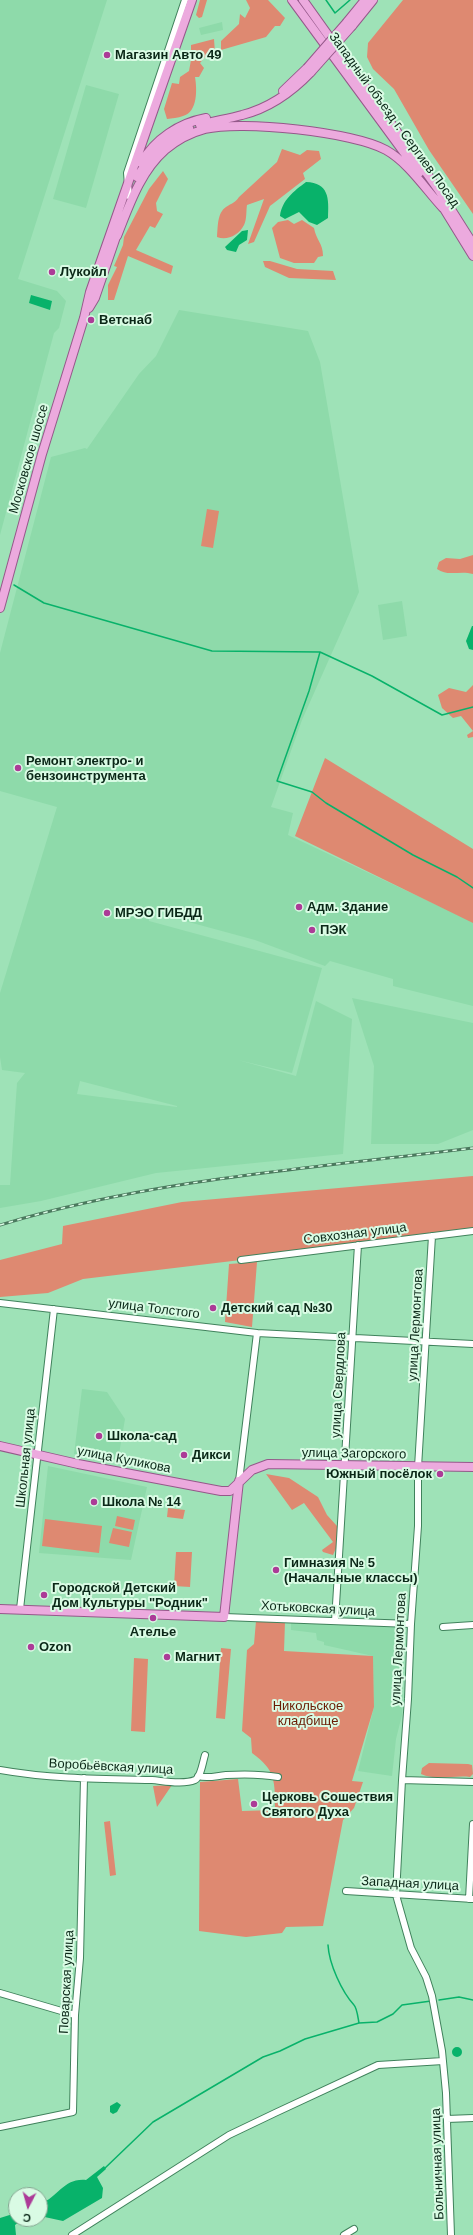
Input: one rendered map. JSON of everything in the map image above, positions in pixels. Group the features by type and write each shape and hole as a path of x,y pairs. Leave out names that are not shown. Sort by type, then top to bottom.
{"main road":[{"path":"127,186 192,0"},
{"name":"Западный объезд г. Сергиев Посад","path":"292,0 444,208 473,256"},
{"path":"350,24 365,0"},
{"name":"Московское шоссе","path":"84,318 95,298 117,236 129,196 145,164 175,135 190,128 243,115 274,104 288,94 373,0"},
{"name":"Западный объезд г. Сергиев Посад","path":"305,2 440,192 473,244"},
{"path":"127,186 147,152 173,130 203,118 242,110 272,99 309,70"},
{"path":"117,236 141,180 165,150 192,133 227,126 336,135 377,145 397,157 444,208"},
{"name":"Московское шоссе","path":"0,608 42,454 84,318 90,292 127,186"},
{"name":"улица Куликова","path":"0,1446 37,1455 221,1491 230,1491 239,1481"},
{"name":"улица Загорского","path":"239,1481 252,1470 268,1464 473,1467"},
{"path":"0,1609 224,1617 239,1481"}],"street":[{"path":"129,196 127,172 185,0"},
{"name":"Совхозная улица","path":"241,1260 473,1231"},
{"name":"улица Лермонтова","path":"432,1236 418,1466 418,1526 396,1895 409,1942 426,1977 432,1996 443,2061"},
{"name":"улица Свердлова","path":"335,1621 358,1245"},
{"name":"улица Толстого","path":"0,1303 257,1333 473,1344"},
{"name":"Школьная улица","path":"20,1609 28,1554 37,1455 54,1309"},
{"path":"239,1481 257,1333"},
{"name":"Хотьковская улица","path":"224,1617 411,1624"},
{"path":"443,1627 473,1625"},
{"path":"198,1776 205,1755"},
{"name":"Воробьёвская улица","path":"0,1770 84,1778 183,1781 195,1780 198,1776 206,1779 224,1775 261,1774 278,1777"},
{"name":"Поварская улица","path":"0,2127 73,2112 75,2015 80,1958 84,1778"},
{"path":"402,1780 473,1782"},
{"path":"471,1899 473,1824"},
{"name":"Западная улица","path":"346,1891 471,1899"},
{"path":"0,1993 75,2015"},
{"path":"72,2235 229,2135 378,2065 443,2061"},
{"name":"Больничная улица","path":"443,2061 446,2093 451,2235"},
{"path":"447,2119 473,2118"},
{"path":"344,2235 354,2229"}],"shaded area":[{"path":"0,0 107,0 18,279 57,291 66,301 59,328 54,333 0,535"},
{"path":"222,22 223,30 201,35 199,28"},
{"path":"86,85 119,94 86,208 53,199"},
{"path":"306,182 319,185 326,193 328,198 328,218 317,225 309,222 299,212 285,219 280,216 283,205 286,201 293,192"},
{"path":"248,230 247,240 239,245 236,252 227,250 225,247 242,231"},
{"path":"31,295 52,301 50,310 29,303"},
{"path":"179,310 308,331 320,362 359,592 302,720 271,807 293,813 288,835 473,922 473,1006 393,986 393,979 330,961 325,966 255,940 148,911 149,921 322,968 292,1073 238,1060 296,1076 316,1001 352,1019 343,1154 156,1173 41,1201 0,1208 0,1185 10,1185 17,1083 25,1073 2,1070 0,1057 0,993 57,807 0,791 0,653 51,457 85,448 87,449 139,374 156,356","holes":["80,1081 177,1107 77,1094"]},
{"path":"402,601 407,636 383,640 378,605"},
{"path":"472,626 473,650 469,649 466,641"},
{"path":"352,998 473,1023 473,1130 438,1144 371,1144 374,1066"},
{"name":"Школа-сад","path":"82,1389 107,1392 125,1419 118,1460 74,1454"},
{"name":"Школа № 14","path":"48,1466 147,1487 131,1560 39,1553"},
{"path":"291,1621 405,1625 402,1715 396,1739 392,1776 358,1771 374,1707 373,1656 324,1645 324,1642 317,1640 316,1633 291,1630"},
{"path":"457,2047 462,2052 457,2057 452,2052"},
{"path":"117,2102 121,2105 117,2112 113,2114 110,2112 110,2106"},
{"path":"104,2166 106,2169 97,2177 103,2188 102,2198 63,2221 48,2218 48,2200 66,2185 78,2180 86,2180"},
{"path":"8,2216 8,2227 15,2227 16,2235 0,2235 0,2218"}],"green space":[{"path":"200,0 207,0 202,17 199,18 196,15"},
{"path":"246,0 268,0 285,18 280,26 275,26 266,37 221,50 221,41 239,24 240,14 245,18 250,8"},
{"path":"403,0 473,0 473,214 429,150 394,89 373,69 367,57 368,43"},
{"path":"214,39 215,53 205,57 200,63 204,68 199,77 195,77 196,94 194,105 188,114 177,118 167,119 164,109 172,83 179,84 180,77 189,71 191,45"},
{"path":"282,149 300,155 307,150 319,151 321,159 303,173 305,179 270,206 254,242 248,244 264,199 247,205 245,223 239,232 229,238 217,237 218,220 223,210 236,201 277,162"},
{"path":"163,171 168,179 156,203 157,211 163,214 155,228 150,226 136,250 173,266 171,274 128,256 114,300 108,300 108,285 117,267 114,266 123,245 124,237 149,189"},
{"path":"288,220 294,224 302,220 314,228 322,248 323,256 318,257 314,263 294,263 280,258 272,228 278,222"},
{"path":"263,261 270,261 297,269 333,271 336,280 289,278 265,267"},
{"path":"207,509 219,511 213,548 201,546"},
{"path":"473,555 473,574 445,573 437,569 439,562 446,558 460,559"},
{"path":"473,685 473,731 461,716 453,718 442,708 438,695 449,688 466,692"},
{"path":"473,731 473,737 468,738 467,735"},
{"path":"325,758 473,849 473,923 295,836"},
{"path":"473,1176 473,1232 83,1279 48,1293 0,1297 0,1260 62,1244 63,1226 182,1202"},
{"path":"257,1262 252,1327 225,1322 229,1264"},
{"path":"266,1474 289,1478 318,1497 327,1515 337,1526 337,1546 333,1555 323,1552 322,1550 333,1542 304,1503 292,1510"},
{"path":"168,1508 185,1510 183,1519 167,1517"},
{"path":"117,1516 135,1520 133,1530 115,1526"},
{"path":"45,1519 102,1526 99,1553 42,1546"},
{"path":"113,1528 132,1532 129,1547 109,1543"},
{"path":"176,1552 192,1552 190,1587 174,1586"},
{"name":"Никольское кладбище","path":"256,1621 285,1622 284,1651 373,1656 374,1707 352,1781 363,1782 354,1808 343,1820 323,1926 286,1927 282,1933 246,1937 199,1931 200,1782 238,1779 242,1811 275,1810 274,1784 270,1771 260,1759 252,1753 251,1738 242,1731 247,1650 254,1644"},
{"path":"221,1648 231,1649 225,1719 216,1718"},
{"path":"134,1658 148,1659 145,1732 131,1731"},
{"path":"429,1763 472,1765 473,1774 470,1777 433,1777 421,1774 422,1768"},
{"path":"172,1785 157,1807 153,1786"},
{"path":"110,1821 116,1875 110,1876 104,1822"}],"waterway":[{"path":"326,0 335,13 350,0"},
{"path":"14,585 44,603 212,651 320,652 372,676 442,715 473,707"},
{"path":"320,652 309,691 277,781 312,792 326,803 413,855 457,877 473,888"},
{"path":"328,1945 331,1961 337,1977 345,1993 355,2006 359,2023"},
{"path":"439,2000 459,1997 473,2000"},
{"path":"104,2169 153,2122 263,2057 305,2039 359,2023 377,2022 393,2014 402,2005 431,2001"}],"railway":[{"path":"0,1225 58,1209 116,1196 175,1186 294,1169 473,1148"}],"place":[{"name":"Магазин Авто 49","path":"107,55"},
{"name":"Лукойл","path":"52,272"},
{"name":"Ветснаб","path":"91,320"},
{"name":"Ремонт электро- и бензоинструмента","path":"18,768"},
{"name":"Адм. Здание","path":"299,907"},
{"name":"МРЭО ГИБДД","path":"107,913"},
{"name":"ПЭК","path":"312,930"},
{"name":"Детский сад №30","path":"213,1308"},
{"name":"Школа-сад","path":"99,1436"},
{"name":"Дикси","path":"184,1455"},
{"name":"Южный посёлок","path":"440,1474"},
{"name":"Школа № 14","path":"94,1502"},
{"name":"Гимназия № 5 (Начальные классы)","path":"276,1570"},
{"name":"Городской Детский Дом Культуры \"Родник\"","path":"44,1595"},
{"name":"Ателье","path":"153,1618"},
{"name":"Ozon","path":"31,1647"},
{"name":"Магнит","path":"167,1657"},
{"name":"Церковь Сошествия Святого Духа","path":"254,1804"}]}
